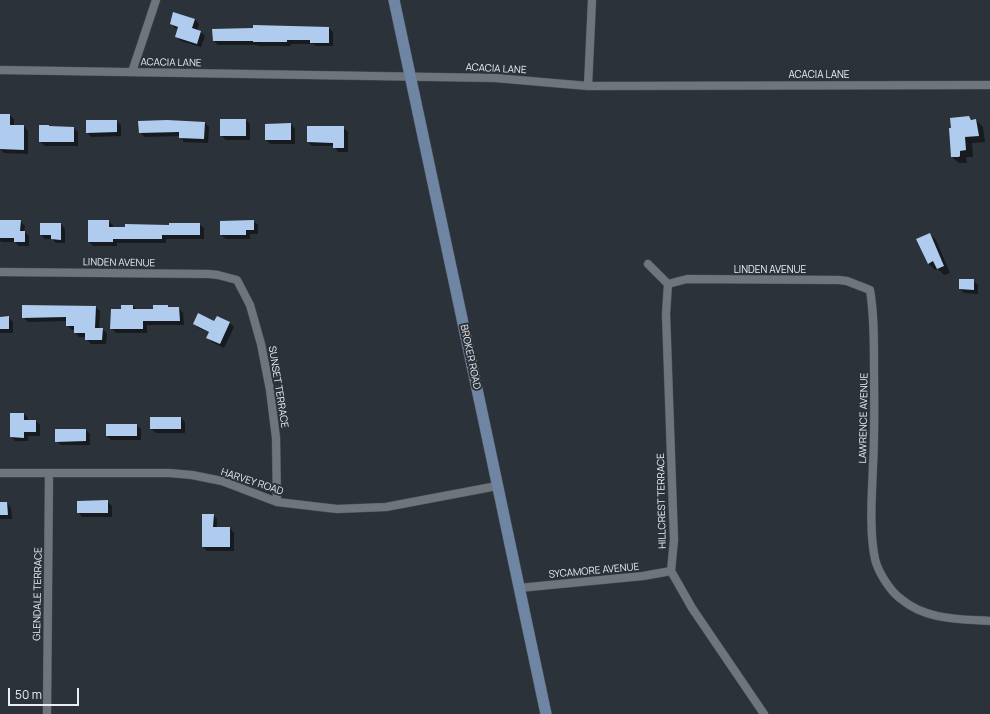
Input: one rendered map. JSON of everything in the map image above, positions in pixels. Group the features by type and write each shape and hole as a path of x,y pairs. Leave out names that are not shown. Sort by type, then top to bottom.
{"street":[{"path":"132,72 156,0"},
{"name":"BROKER ROAD","path":"394,0 519,588 544,714"},
{"path":"588,86 592,0"},
{"name":"ACACIA LANE","path":"0,70 495,78 588,86 990,85"},
{"path":"648,264 668,284"},
{"name":"LINDEN AVENUE","path":"0,272 209,274 237,280"},
{"name":"LINDEN AVENUE","path":"668,284 687,279 839,280 847,281 870,290"},
{"name":"SUNSET TERRACE","path":"237,280 250,305 261,344 270,390 275,432 277,502"},
{"name":"HILLCREST TERRACE","path":"668,284 666,314 674,540 671,571"},
{"name":"LAWRENCE AVENUE","path":"870,290 873,310 875,426 872,484 873,545 879,572 900,599 919,610 944,618 990,622"},
{"name":"HARVEY ROAD","path":"0,473 169,473 192,475 222,481 277,502 337,509 386,507 497,486"},
{"name":"GLENDALE TERRACE","path":"46,714 49,473"},
{"path":"671,571 692,608 764,714"},
{"name":"SYCAMORE AVENUE","path":"519,588 642,576 671,571"}],"building":[{"path":"173,12 195,19 192,28 201,31 197,44 175,37 178,27 170,24"},
{"path":"253,25 329,27 329,43 310,43 310,40 287,40 287,42 213,41 212,29 253,28"},
{"path":"0,114 10,114 10,125 24,125 24,150 0,149"},
{"path":"969,116 971,120 976,119 979,136 965,137 966,150 960,151 959,157 951,157 949,128 951,128 950,118"},
{"path":"220,119 246,119 246,136 220,136"},
{"path":"86,120 117,120 117,132 86,133"},
{"path":"167,120 205,122 204,139 179,138 179,132 139,133 138,121"},
{"path":"291,123 291,140 265,140 265,124"},
{"path":"39,125 74,127 74,142 39,142"},
{"path":"307,126 344,126 344,148 333,148 333,143 307,142"},
{"path":"0,220 21,220 20,231 25,231 25,242 14,242 14,238 0,238"},
{"path":"88,220 109,220 109,227 125,227 125,224 169,225 169,223 200,223 200,235 162,235 162,239 113,239 113,242 88,242"},
{"path":"254,220 254,230 246,230 246,235 220,235 220,221"},
{"path":"40,223 61,223 61,240 51,239 51,235 40,235"},
{"path":"930,233 944,266 937,269 933,261 928,264 916,239"},
{"path":"959,279 974,279 974,290 959,289"},
{"path":"22,305 96,306 95,328 103,328 102,340 85,340 85,333 74,333 74,326 66,326 66,317 22,318"},
{"path":"121,305 133,305 133,309 153,309 153,305 179,307 180,321 143,321 143,329 110,329 111,309 121,309"},
{"path":"198,313 214,321 217,316 230,322 220,344 206,338 209,332 193,324"},
{"path":"9,316 9,329 0,329 0,317"},
{"path":"10,413 24,413 24,420 36,420 36,432 24,432 24,438 10,437"},
{"path":"150,417 181,417 181,429 150,429"},
{"path":"106,424 137,424 137,436 106,436"},
{"path":"55,429 86,429 86,441 55,442"},
{"path":"108,500 108,513 77,513 77,501"},
{"path":"0,502 7,502 8,515 0,515"},
{"path":"202,514 214,514 213,527 230,527 230,547 202,547"}]}
